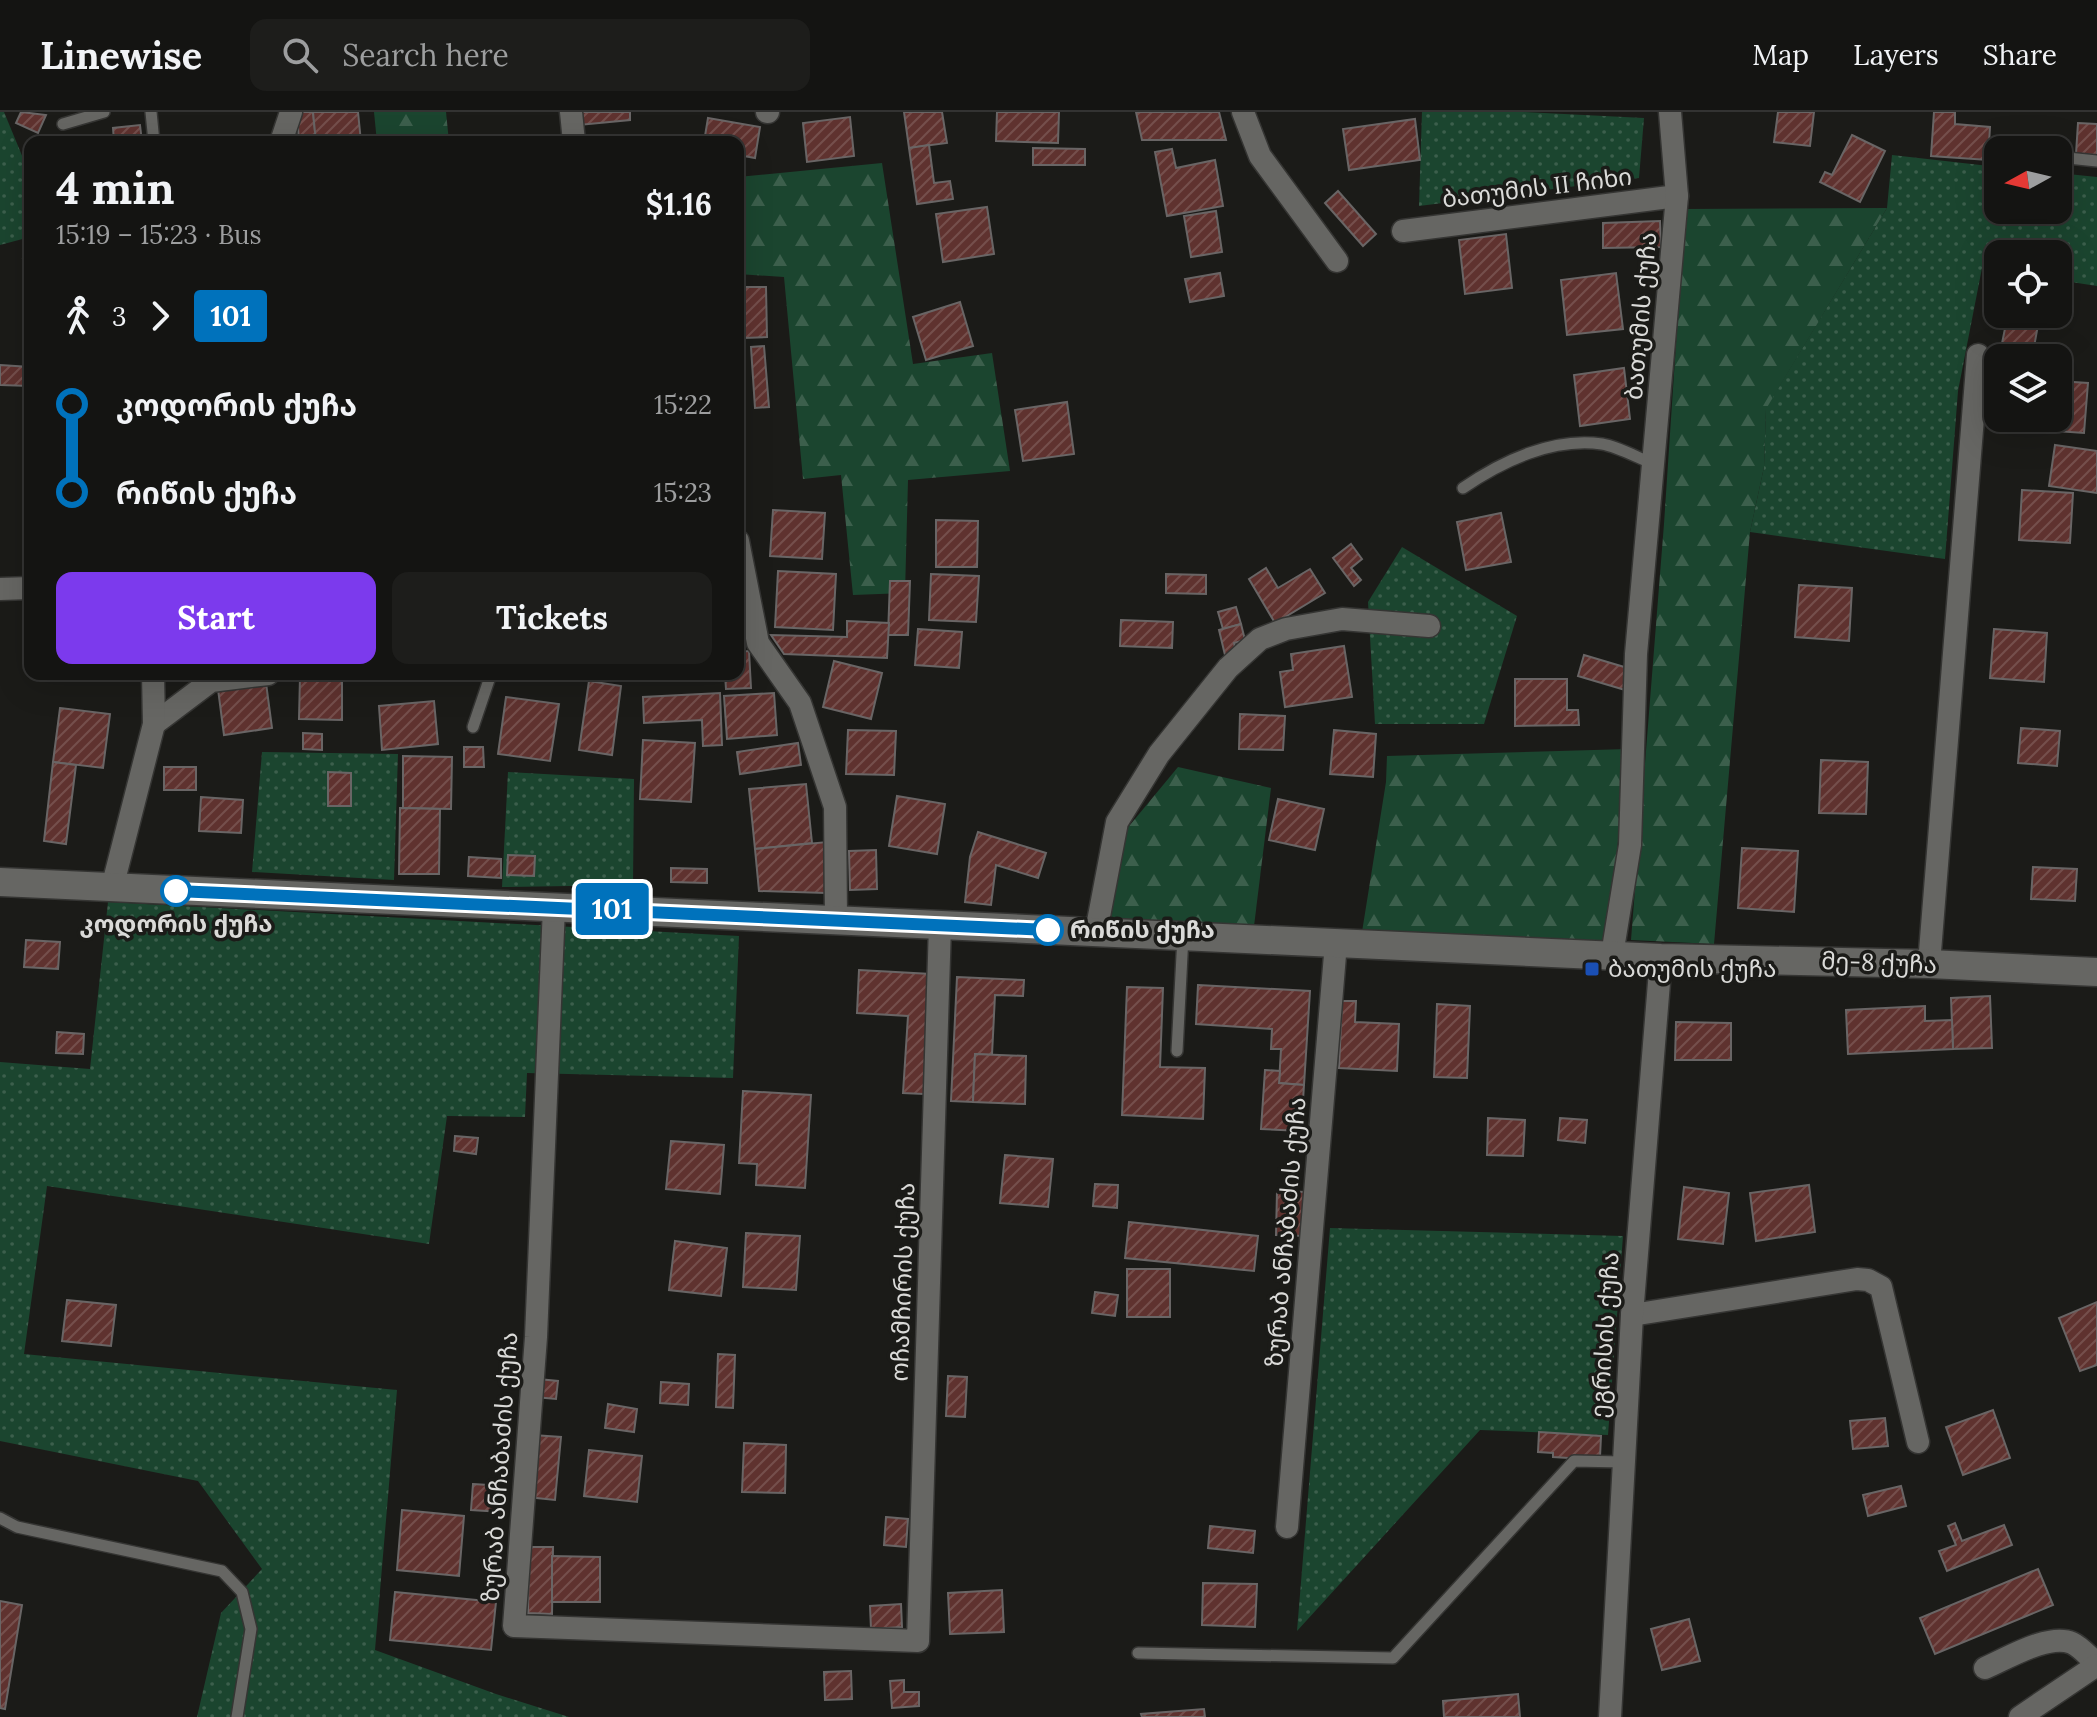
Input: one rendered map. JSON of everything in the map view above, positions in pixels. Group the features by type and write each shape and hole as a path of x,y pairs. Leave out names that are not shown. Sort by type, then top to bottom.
{"street":[{"path":"283,136 291,112"},
{"path":"571,112 573,136"},
{"path":"1243,112 1260,156 1337,261"},
{"name":"ბათუმის ქუჩა","path":"1612,955 1630,845 1636,654 1677,196 1670,112"},
{"name":"ბათუმის II ჩიხი","path":"1403,231 1677,196"},
{"path":"1929,964 1978,355"},
{"path":"744,572 758,643 800,703 835,807 836,919"},
{"path":"0,589 24,588"},
{"path":"1096,932 1117,822 1159,754 1228,668 1260,639 1286,629 1342,619 1429,626"},
{"path":"112,888 154,724 153,680"},
{"path":"154,724 211,681 219,680"},
{"name":"მე-8 ქუჩა","path":"0,882 1661,958 1929,964 2097,972"},
{"name":"ზურაბ ანჩაბაძის ქუჩა","path":"554,907 536,1337 514,1626 918,1641"},
{"name":"ოჩამჩირის ქუჩა","path":"918,1641 940,925"},
{"name":"ზურაბ ანჩაბაძის ქუჩა","path":"1287,1527 1336,943"},
{"name":"ეგრისის ქუჩა","path":"1610,1717 1632,1315 1661,958"},
{"path":"1632,1315 1857,1279 1868,1280 1881,1287 1918,1442"},
{"path":"1985,1668 2049,1641 2063,1640 2076,1645 2097,1665 2020,1717"}],"lane":[{"path":"63,124 104,112"},
{"path":"151,112 153,136"},
{"path":"2072,158 2097,161"},
{"path":"1463,488 1492,468 1567,443 1604,444 1655,464"},
{"path":"473,727 489,680"},
{"path":"1177,1051 1183,936"},
{"path":"1138,1653 1393,1658 1574,1461 1623,1462"},
{"path":"0,1518 17,1527 222,1571 242,1592 251,1629 237,1717"}],"green space":[{"path":"0,112 4,112 24,160 24,239 0,245"},
{"path":"374,112 446,112 448,136 376,136"},
{"path":"1422,112 1523,112 1644,118 1639,178 1419,206"},
{"path":"1892,155 1984,165 1984,224 2072,224 2072,174 2097,177 2097,286 2072,282 2072,240 1984,240 1984,268 1958,391 1945,559 1750,532 1764,467 1766,408 1887,208"},
{"path":"882,163 913,364 992,353 1010,471 908,480 905,593 853,595 841,475 803,479 784,277 744,274 744,176"},
{"path":"1887,208 1766,409 1764,467 1750,532 1714,944 1631,940 1685,209"},
{"path":"1402,547 1517,616 1484,724 1375,724 1368,602"},
{"path":"1629,749 1606,942 1362,932 1386,782 1387,756"},
{"path":"262,752 398,754 394,880 252,872"},
{"path":"1178,767 1271,788 1254,926 1110,918 1120,837"},
{"path":"508,772 634,779 633,885 502,887"},
{"path":"108,902 739,936 733,1078 527,1073 525,1117 447,1116 429,1244 47,1186 24,1354 397,1390 375,1650 569,1717 197,1717 221,1613 262,1569 198,1481 0,1441 0,1062 90,1069"},
{"path":"1330,1228 1623,1236 1608,1435 1480,1430 1297,1631"}],"building":[{"path":"21,112 46,115 38,133 16,123"},
{"path":"297,112 313,112 315,136 299,136"},
{"path":"313,112 358,112 360,136 315,136"},
{"path":"578,112 630,112 630,120 579,125"},
{"path":"904,112 942,112 947,143 909,148"},
{"path":"997,112 1059,112 1058,143 996,141"},
{"path":"1136,112 1219,112 1226,140 1142,140"},
{"path":"1778,112 1814,112 1810,146 1774,142"},
{"path":"1934,112 1955,112 1955,124 1990,127 1989,136 1984,136 1984,160 1931,156"},
{"path":"850,117 854,156 807,162 803,123"},
{"path":"708,118 760,127 755,158 744,156 744,136 705,136"},
{"path":"1415,119 1420,160 1349,170 1343,129"},
{"path":"2078,123 2097,124 2097,155 2076,154"},
{"path":"140,125 141,136 114,136 113,128"},
{"path":"1852,135 1885,151 1860,202 1820,182 1825,172 1832,175"},
{"path":"929,145 934,183 950,181 953,199 917,204 909,148"},
{"path":"1033,148 1085,149 1085,165 1033,165"},
{"path":"1172,149 1176,168 1215,160 1223,206 1167,216 1155,152"},
{"path":"1338,191 1376,234 1363,246 1325,203"},
{"path":"987,207 994,254 943,262 936,214"},
{"path":"1216,211 1222,252 1191,257 1184,216"},
{"path":"1660,221 1661,247 1603,248 1603,223"},
{"path":"1506,234 1512,288 1465,294 1459,240"},
{"path":"1220,273 1224,296 1190,302 1185,279"},
{"path":"1616,273 1623,329 1567,335 1561,280"},
{"path":"744,287 766,287 767,337 744,338"},
{"path":"960,302 973,346 926,360 913,317"},
{"path":"2005,328 2037,328 2035,344 2002,344"},
{"path":"764,346 769,407 755,408 751,347"},
{"path":"0,365 24,367 24,386 0,385"},
{"path":"1624,368 1630,419 1580,426 1574,375"},
{"path":"2072,382 2088,383 2084,433 2070,432"},
{"path":"1067,402 1074,454 1023,461 1015,410"},
{"path":"2055,445 2097,451 2097,493 2049,486"},
{"path":"2022,490 2073,493 2070,543 2019,540"},
{"path":"773,510 825,513 822,559 770,556"},
{"path":"1501,513 1511,562 1466,570 1457,522"},
{"path":"936,520 978,521 977,567 936,567"},
{"path":"1351,544 1362,559 1351,568 1361,580 1354,586 1333,558"},
{"path":"1266,568 1278,588 1310,569 1325,593 1275,623 1249,579"},
{"path":"778,571 836,574 833,630 775,627"},
{"path":"931,574 979,576 976,622 929,620"},
{"path":"1166,574 1206,575 1206,594 1166,593"},
{"path":"890,581 910,581 908,635 888,635"},
{"path":"1799,585 1852,588 1849,641 1795,637"},
{"path":"1236,607 1241,624 1223,629 1218,612"},
{"path":"1121,620 1173,622 1172,648 1120,646"},
{"path":"847,621 889,623 887,658 784,654 771,635 847,637"},
{"path":"1241,624 1245,640 1234,643 1236,652 1225,655 1219,630"},
{"path":"918,629 962,632 959,668 915,665"},
{"path":"1994,629 2047,633 2044,682 1990,678"},
{"path":"1344,646 1352,697 1285,707 1280,672 1293,670 1291,654"},
{"path":"744,651 749,651 751,688 726,689 725,680 744,680"},
{"path":"1584,655 1631,669 1625,690 1578,676"},
{"path":"834,661 882,673 871,719 823,707"},
{"path":"1515,679 1567,679 1567,710 1578,710 1579,725 1515,726"},
{"path":"300,680 342,680 342,720 299,719"},
{"path":"589,681 621,686 612,755 579,750"},
{"path":"266,683 272,728 224,735 218,689"},
{"path":"720,693 722,745 703,746 702,720 644,723 643,697"},
{"path":"774,693 777,735 727,739 724,696"},
{"path":"506,697 559,704 550,761 498,754"},
{"path":"434,701 438,744 382,750 379,706"},
{"path":"60,708 110,714 103,768 53,762"},
{"path":"1240,714 1285,716 1283,750 1239,749"},
{"path":"2021,728 2060,731 2057,766 2018,763"},
{"path":"848,730 896,731 894,775 846,774"},
{"path":"1334,730 1376,734 1373,777 1330,774"},
{"path":"303,733 322,734 322,750 303,749"},
{"path":"643,740 695,743 691,802 640,799"},
{"path":"798,743 801,765 740,774 737,752"},
{"path":"464,747 483,747 484,767 464,767"},
{"path":"403,756 452,757 451,809 403,808"},
{"path":"1821,760 1868,762 1866,814 1819,813"},
{"path":"53,762 76,765 66,844 44,841"},
{"path":"164,767 196,767 196,790 164,790"},
{"path":"328,772 351,773 351,806 328,806"},
{"path":"806,784 812,843 755,849 749,789"},
{"path":"897,796 945,804 937,854 889,846"},
{"path":"201,797 243,800 241,833 199,831"},
{"path":"1278,799 1324,809 1315,850 1269,840"},
{"path":"400,808 440,809 439,874 399,874"},
{"path":"978,832 1046,853 1038,878 996,865 991,905 965,902 970,857"},
{"path":"827,842 826,893 759,891 755,849"},
{"path":"1742,848 1798,851 1794,912 1738,908"},
{"path":"876,850 877,889 850,890 849,851"},
{"path":"508,855 535,856 534,876 507,875"},
{"path":"469,857 501,859 501,878 468,876"},
{"path":"2033,867 2077,869 2075,901 2031,899"},
{"path":"671,868 707,869 707,883 671,882"},
{"path":"26,940 60,942 58,969 24,967"},
{"path":"859,970 931,974 924,1094 903,1093 908,1016 857,1013"},
{"path":"957,977 1024,980 1023,996 995,995 992,1055 975,1054 973,1102 951,1101"},
{"path":"1198,985 1310,991 1304,1085 1279,1083 1281,1049 1271,1049 1272,1029 1196,1024"},
{"path":"1127,987 1163,988 1160,1067 1205,1068 1203,1119 1122,1115"},
{"path":"1990,996 1992,1048 1953,1049 1951,998"},
{"path":"1342,1001 1356,1001 1355,1022 1399,1024 1397,1071 1339,1068"},
{"path":"1437,1004 1470,1006 1467,1078 1434,1077"},
{"path":"1925,1006 1925,1021 1952,1020 1953,1049 1848,1054 1846,1010"},
{"path":"1676,1022 1731,1023 1731,1060 1675,1060"},
{"path":"57,1032 84,1034 83,1054 56,1053"},
{"path":"975,1054 1026,1056 1025,1104 973,1102"},
{"path":"1265,1070 1280,1071 1279,1083 1304,1085 1301,1131 1261,1129"},
{"path":"743,1091 811,1095 805,1188 756,1185 757,1164 739,1163"},
{"path":"1488,1118 1525,1120 1523,1156 1487,1155"},
{"path":"1560,1118 1587,1120 1585,1143 1558,1140"},
{"path":"455,1136 478,1138 476,1154 454,1151"},
{"path":"671,1141 724,1145 720,1194 666,1189"},
{"path":"1005,1155 1053,1159 1048,1207 1000,1203"},
{"path":"1095,1184 1118,1185 1117,1208 1093,1206"},
{"path":"1809,1185 1815,1232 1756,1241 1750,1193"},
{"path":"1684,1187 1729,1193 1723,1244 1678,1239"},
{"path":"1277,1191 1306,1192 1304,1236 1276,1235"},
{"path":"1129,1222 1258,1236 1254,1271 1125,1258"},
{"path":"746,1233 800,1236 796,1290 743,1287"},
{"path":"675,1241 727,1248 721,1296 669,1290"},
{"path":"1127,1269 1170,1269 1170,1317 1127,1317"},
{"path":"1095,1292 1118,1295 1115,1316 1092,1313"},
{"path":"67,1300 116,1305 111,1346 62,1341"},
{"path":"2097,1302 2097,1365 2080,1371 2059,1318"},
{"path":"718,1354 735,1355 733,1408 716,1407"},
{"path":"948,1376 967,1377 965,1417 946,1416"},
{"path":"538,1379 558,1381 556,1399 535,1397"},
{"path":"661,1382 689,1384 688,1405 660,1403"},
{"path":"608,1404 637,1409 634,1432 605,1428"},
{"path":"1993,1410 2010,1458 1963,1475 1946,1427"},
{"path":"1885,1418 1888,1446 1853,1449 1850,1421"},
{"path":"1539,1432 1601,1436 1600,1457 1553,1457 1553,1453 1538,1452"},
{"path":"533,1435 561,1437 555,1500 527,1497"},
{"path":"744,1443 786,1445 785,1493 742,1492"},
{"path":"589,1450 642,1456 637,1502 584,1496"},
{"path":"473,1484 504,1486 502,1512 471,1510"},
{"path":"1901,1486 1906,1506 1868,1516 1863,1495"},
{"path":"402,1510 464,1516 459,1576 397,1570"},
{"path":"886,1517 908,1519 906,1547 884,1545"},
{"path":"1955,1523 1962,1541 2004,1525 2012,1545 1947,1571 1939,1551 1956,1545 1948,1526"},
{"path":"1210,1526 1255,1531 1253,1553 1208,1548"},
{"path":"529,1547 553,1547 552,1614 528,1613"},
{"path":"552,1556 600,1557 600,1602 552,1602"},
{"path":"2038,1569 2053,1605 1935,1654 1920,1618"},
{"path":"1203,1583 1257,1584 1255,1627 1202,1625"},
{"path":"1002,1590 1004,1632 950,1634 948,1593"},
{"path":"395,1592 496,1602 491,1650 390,1640"},
{"path":"0,1601 22,1605 5,1709 0,1708"},
{"path":"901,1604 902,1627 871,1629 870,1606"},
{"path":"1689,1619 1700,1661 1662,1670 1651,1629"},
{"path":"851,1671 852,1699 825,1700 824,1672"},
{"path":"904,1680 904,1692 919,1692 919,1706 892,1708 890,1681"},
{"path":"1518,1694 1520,1717 1444,1717 1443,1701"},
{"path":"1204,1709 1205,1717 1142,1717 1141,1714"}],"bus line":[{"name":"101","path":"176,891 1048,930"}],"place":[{"name":"კოდორის ქუჩა","path":"176,891"},
{"name":"რიწის ქუჩა","path":"1048,930"},
{"name":"ბათუმის ქუჩა","path":"1592,969"}]}
